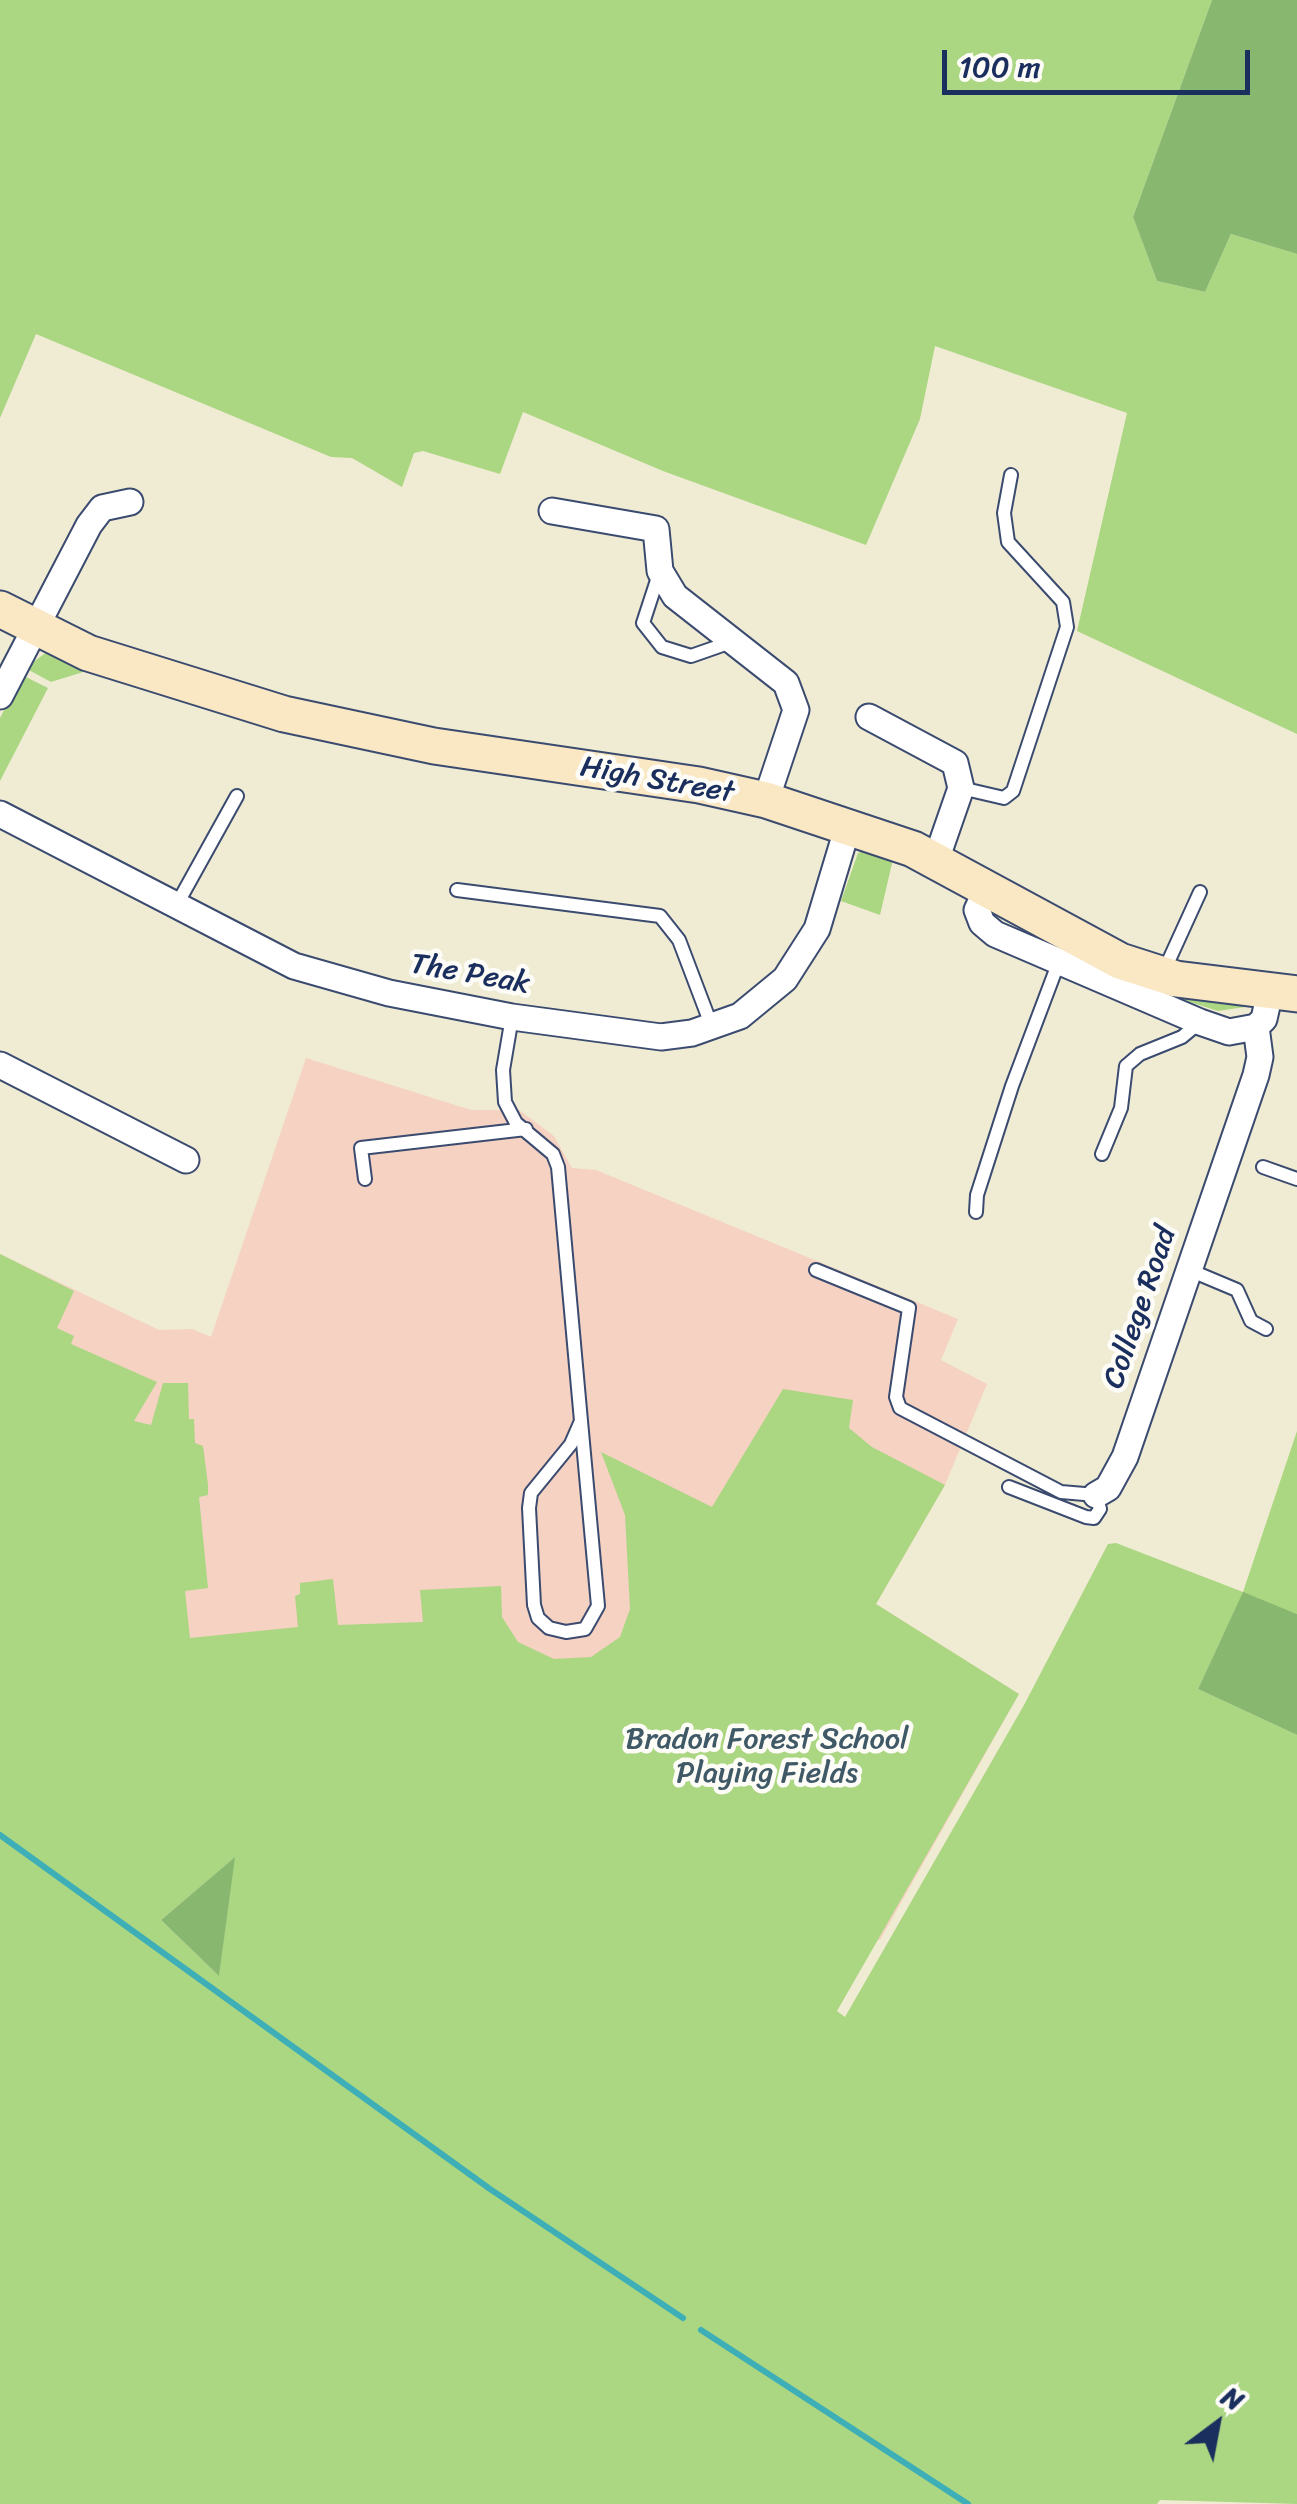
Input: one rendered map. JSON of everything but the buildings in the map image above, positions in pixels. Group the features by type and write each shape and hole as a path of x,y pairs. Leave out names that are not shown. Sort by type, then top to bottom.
{"street":[{"path":"0,696 100,497 130,502"},
{"path":"552,510 656,528 660,571 675,596 786,684 794,695 796,710 766,800"},
{"name":"High Street","path":"0,609 88,653 349,730 699,785 766,800 936,860 1099,952 1162,976 1283,993"},
{"path":"870,717 947,755 960,772 961,788 936,860"},
{"name":"The Peak","path":"0,814 254,948 325,976 512,1017 661,1036 712,1027 752,1009 775,991 805,953 818,928 848,826"},
{"path":"987,889 978,910 982,922 995,934 1200,1022 1229,1032 1256,1028"},
{"name":"College Road","path":"1096,1496 1108,1488 1121,1466 1256,1075 1260,1057 1256,1028 1283,993"},
{"path":"0,1064 186,1160"}],"lane":[{"path":"961,788 1004,798 1013,790 1067,627 1062,602 1008,542 1004,513 1011,475"},
{"path":"660,571 643,623 662,647 691,656 731,642"},
{"path":"176,906 238,796"},
{"path":"457,890 660,916 679,940 712,1027"},
{"path":"1162,976 1200,892"},
{"path":"976,1212 977,1195 1012,1086 1058,964"},
{"path":"512,1017 502,1089 516,1123 553,1154 558,1167 598,1606 585,1629 566,1632 549,1628 538,1618 534,1605 528,1508 531,1492 571,1444 581,1421"},
{"path":"1102,1154 1121,1108 1126,1066 1200,1022"},
{"path":"364,1179 361,1148 526,1130"},
{"path":"1263,1167 1297,1180"},
{"path":"1187,1269 1237,1290 1247,1316 1266,1329"},
{"path":"816,1270 909,1308 896,1403 906,1412 1070,1496 1096,1496 1098,1515 1086,1518 1010,1488"}],"shaded area":[{"path":"306,1058 471,1110 519,1110 554,1136 572,1168 596,1170 958,1319 941,1360 987,1384 945,1485 876,1604 1019,1694 880,1940 235,1857 0,1254 159,1330 192,1329 211,1337"}],"green space":[{"path":"0,0 1212,0 1133,217 1157,281 1205,292 1231,234 1297,254 1297,734 1077,631 1127,413 935,346 920,419 866,545 663,471 523,412 500,474 423,451 414,453 402,487 352,458 331,457 36,334 0,418"},
{"path":"1212,0 1297,0 1297,254 1231,234 1205,292 1157,281 1133,217"},
{"path":"47,652 96,668 51,682 25,668"},
{"path":"22,675 48,688 0,781 0,718"},
{"path":"873,849 893,859 880,915 841,901 858,853"},
{"path":"1162,993 1242,1004 1245,1007 1218,1011"},
{"name":"Bradon Forest School Playing Fields","path":"0,1254 74,1291 57,1328 74,1336 71,1344 157,1382 134,1421 151,1425 163,1383 188,1383 189,1419 194,1419 195,1443 203,1446 208,1485 208,1495 199,1497 208,1588 185,1591 190,1638 298,1627 295,1596 300,1594 300,1583 333,1579 338,1625 423,1622 420,1590 501,1586 502,1617 518,1642 554,1659 591,1657 620,1637 630,1609 625,1515 601,1452 712,1507 783,1389 853,1400 849,1428 872,1447 945,1485 876,1604 1019,1694 837,2011 845,2017 1024,1705 1108,1544 1116,1543 1243,1592 1297,1431 1297,1614 1243,1593 1198,1689 1297,1735 1297,2504 1160,2500 1157,2504 0,2504","holes":["234,1858 219,1975 161,1920"]},
{"path":"1243,1592 1297,1614 1297,1735 1198,1689"},
{"path":"235,1857 219,1976 161,1920"}],"waterway":[{"path":"0,1835 490,2189 683,2318"},
{"path":"701,2330 968,2504"}]}
